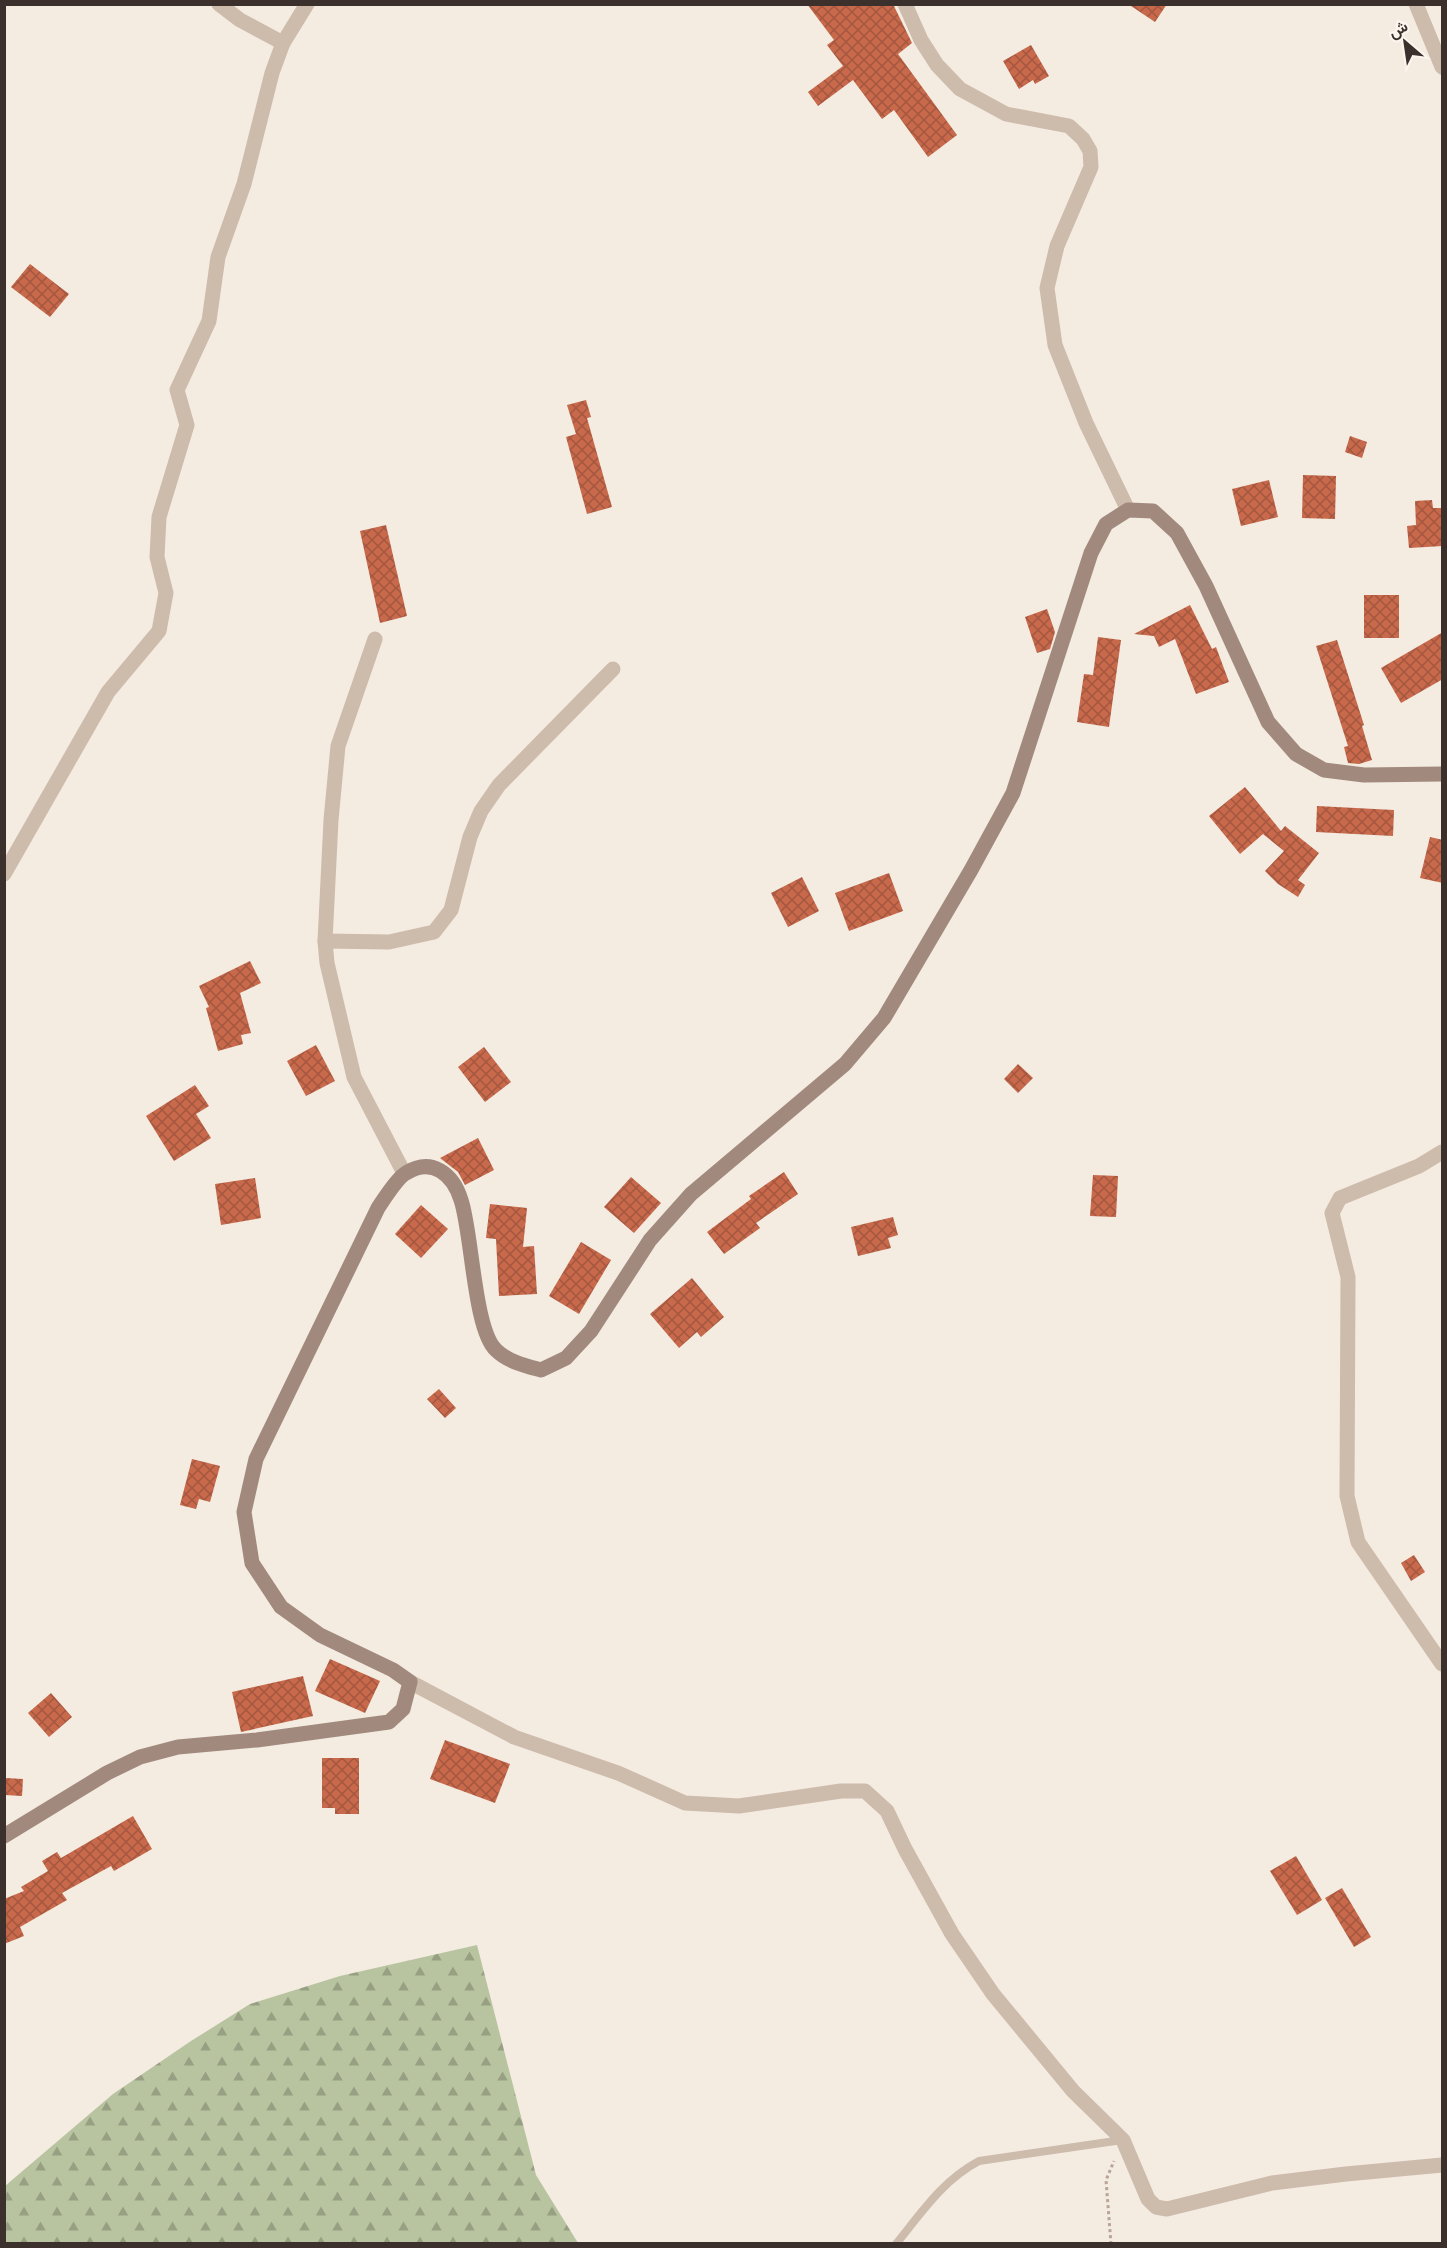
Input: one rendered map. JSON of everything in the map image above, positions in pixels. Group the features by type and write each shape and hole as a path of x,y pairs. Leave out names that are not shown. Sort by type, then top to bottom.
{"main road":[{"path":"4,1836 107,1773 140,1757 178,1747 257,1740 389,1722 403,1709 410,1682 393,1670 321,1635 282,1607 252,1563 244,1512 256,1459 378,1208 404,1173 422,1167 436,1167 448,1176 461,1199 484,1326 495,1349 516,1363 541,1370 566,1359 591,1331 650,1240 691,1194 845,1064 884,1018 971,870 1012,793 1091,553 1106,524 1128,510 1153,511 1177,533 1206,586 1268,722 1296,754 1324,770 1364,775 1443,774"}],"street":[{"path":"219,4 240,20 283,44"},
{"path":"4,874 108,692 159,632 166,593 157,557 159,517 187,425 177,390 209,321 218,256 244,184 272,74 283,44 307,4"},
{"path":"905,4 921,40 937,65 960,89 1006,114 1069,126 1083,139 1090,151 1091,167 1057,246 1047,288 1055,345 1086,423 1128,510"},
{"path":"1416,4 1443,67"},
{"path":"375,639 338,746 331,820 325,942 327,963 354,1077 404,1173"},
{"path":"325,942 389,942 434,932 451,910 470,837 481,811 499,785 613,669"},
{"path":"1443,1152 1419,1166 1340,1198 1332,1213 1348,1277 1347,1496 1358,1542 1443,1664"},
{"path":"410,1682 514,1737 618,1773 685,1803 739,1806 841,1791 865,1791 887,1812 952,1934 993,1994 1073,2091 1123,2140 1148,2199 1156,2206 1167,2209 1272,2183 1443,2165"}],"lane":[{"path":"896,2244 944,2185 960,2171 979,2161 1123,2140"}],"path":[{"path":"1111,2244 1106,2180 1123,2140"}],"green space":[{"path":"477,1945 536,2175 578,2243 5,2243 5,2186 113,2094 191,2041 250,2004 340,1976"}],"building":[{"path":"807,4 893,4 912,43 898,54 957,135 928,157 894,110 882,119 853,80 818,106 808,92 843,66 827,45 834,40"},
{"path":"1128,4 1167,4 1155,22"},
{"path":"1031,45 1049,76 1035,84 1033,80 1019,89 1003,61"},
{"path":"30,264 69,294 50,317 11,287"},
{"path":"586,400 591,417 587,418 612,507 587,514 566,437 576,434 567,405"},
{"path":"1350,436 1367,442 1362,458 1345,452"},
{"path":"1303,475 1336,476 1335,519 1302,518"},
{"path":"1269,480 1278,517 1241,526 1232,489"},
{"path":"1432,500 1433,508 1443,508 1443,546 1409,548 1407,526 1416,525 1415,501"},
{"path":"386,525 407,616 380,623 360,531"},
{"path":"1364,595 1399,595 1399,638 1364,638"},
{"path":"1190,605 1212,649 1216,647 1229,682 1196,694 1175,639 1159,647 1154,636 1134,634"},
{"path":"1047,609 1055,632 1050,649 1037,653 1025,617"},
{"path":"1443,632 1443,679 1401,703 1381,668"},
{"path":"1098,637 1121,640 1109,727 1077,722 1084,674 1093,675"},
{"path":"1337,640 1364,725 1362,726 1372,760 1359,764 1348,763 1344,747 1348,746 1316,646"},
{"path":"1245,787 1281,831 1285,826 1319,853 1298,880 1305,885 1298,897 1278,884 1265,871 1284,851 1263,834 1240,854 1209,816"},
{"path":"1317,806 1394,810 1393,836 1316,832"},
{"path":"1430,837 1443,840 1443,883 1420,878"},
{"path":"889,873 903,911 849,931 835,893"},
{"path":"802,877 819,911 788,927 771,893"},
{"path":"250,961 261,983 240,993 251,1033 241,1035 243,1044 218,1051 206,1008 209,1007 199,986"},
{"path":"316,1045 335,1081 306,1096 287,1061"},
{"path":"484,1047 511,1082 485,1102 458,1067"},
{"path":"1018,1064 1033,1078 1018,1093 1004,1079"},
{"path":"195,1085 209,1106 196,1114 211,1138 174,1161 146,1116"},
{"path":"478,1138 494,1170 465,1185 458,1172 440,1158"},
{"path":"784,1172 798,1194 756,1223 760,1228 724,1254 707,1232 751,1199 749,1196"},
{"path":"1093,1175 1118,1176 1116,1217 1090,1216"},
{"path":"631,1177 661,1203 634,1233 604,1207"},
{"path":"255,1178 261,1218 221,1225 215,1184"},
{"path":"490,1204 527,1208 523,1247 534,1246 537,1294 499,1296 496,1239 486,1238"},
{"path":"421,1205 448,1229 421,1258 395,1234"},
{"path":"893,1217 898,1235 888,1238 891,1248 858,1256 851,1227"},
{"path":"581,1242 611,1260 579,1314 549,1296"},
{"path":"692,1278 724,1317 701,1337 697,1332 679,1348 650,1314"},
{"path":"439,1389 456,1408 445,1418 427,1399"},
{"path":"192,1459 220,1466 210,1502 199,1499 196,1509 180,1505"},
{"path":"1414,1555 1425,1572 1411,1581 1401,1563"},
{"path":"330,1659 380,1681 365,1713 315,1691"},
{"path":"303,1676 313,1716 241,1732 232,1692"},
{"path":"51,1693 72,1717 49,1737 28,1713"},
{"path":"445,1740 510,1764 495,1803 430,1779"},
{"path":"322,1758 359,1758 359,1814 335,1814 335,1808 322,1808"},
{"path":"6,1778 23,1779 22,1796 5,1795"},
{"path":"133,1816 152,1849 114,1871 111,1866 62,1893 67,1900 20,1927 24,1936 4,1944 4,1899 24,1891 21,1887 48,1871 42,1861 57,1852 61,1858"},
{"path":"1296,1856 1322,1900 1297,1915 1270,1871"},
{"path":"1342,1888 1371,1937 1354,1947 1325,1898"}]}
